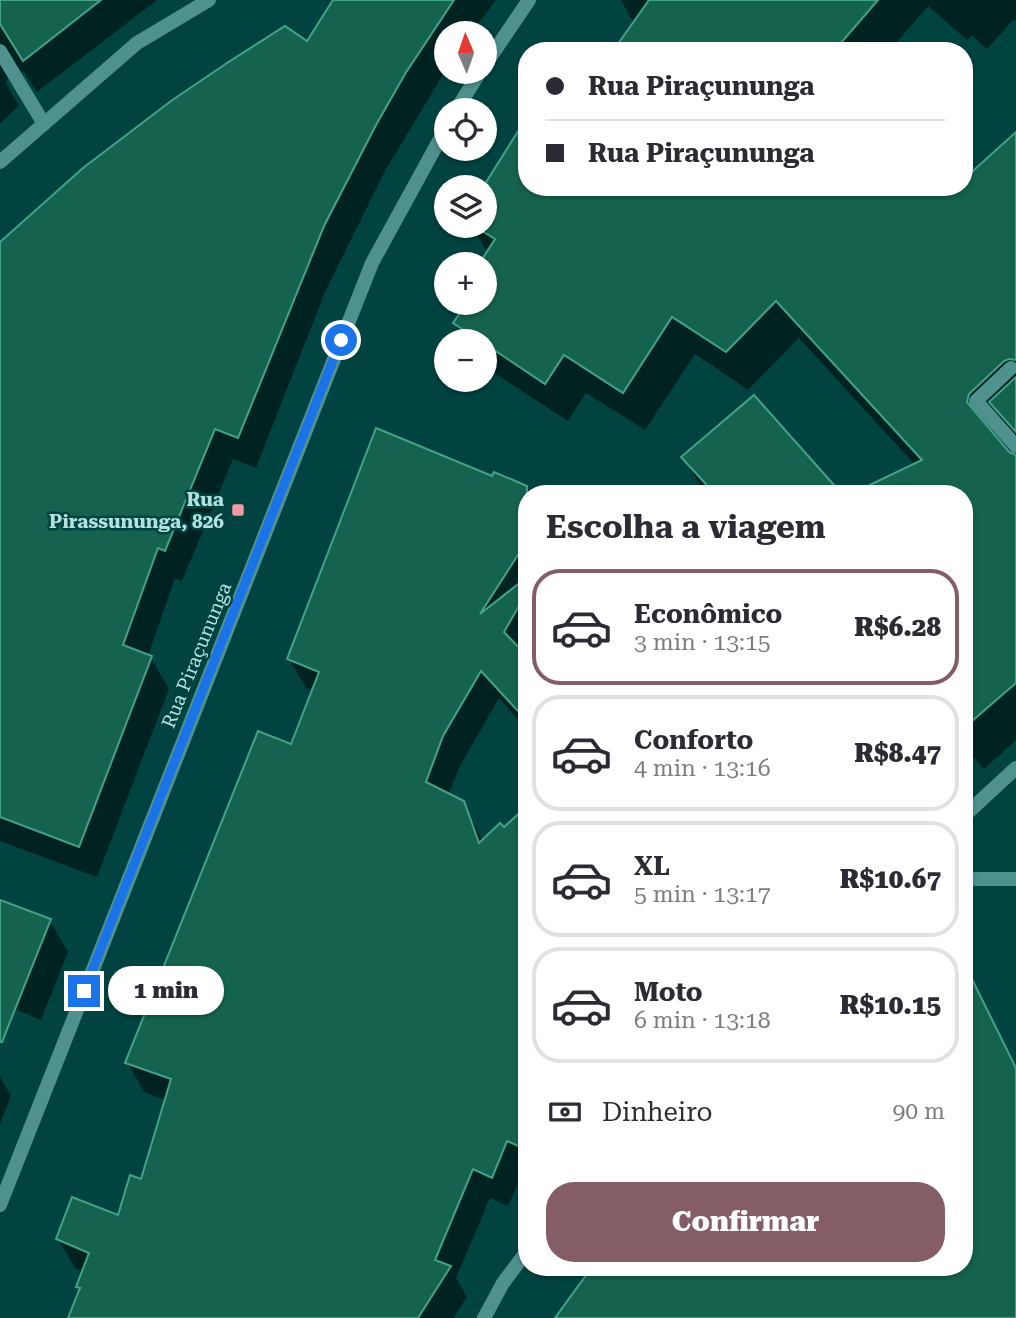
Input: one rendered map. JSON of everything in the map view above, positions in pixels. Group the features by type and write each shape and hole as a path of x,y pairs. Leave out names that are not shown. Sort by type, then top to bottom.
{"street":[{"path":"0,162 137,43 209,0"},
{"path":"497,47 529,0"},
{"path":"0,51 44,124"},
{"name":"Rua Piraçununga","path":"0,1205 372,263 434,150"},
{"path":"1011,368 976,401 1016,446"},
{"path":"973,808 1016,768"},
{"path":"973,878 1016,879"},
{"path":"484,1318 503,1283 518,1263"}],"building":[{"path":"0,0 101,0 23,61 0,24"},
{"path":"333,0 454,0 440,21 434,21 434,30 376,125 324,226 238,438 215,429 165,551 158,548 123,645 152,656 79,847 0,817 0,242 83,168 171,101 227,63 285,26 307,41"},
{"path":"649,0 878,0 842,42 619,42"},
{"path":"518,131 518,196 973,196 973,171 1016,132 1016,360 1004,361 969,394 967,402 1009,452 1016,455 1016,683 973,720 973,485 870,485 922,460 776,301 726,352 672,317 623,393 564,355 545,384 497,352 497,329 462,329 453,323 459,315 497,315 497,252 487,252 495,239 497,175 491,175"},
{"path":"1016,377 1016,432 989,402"},
{"path":"754,395 834,485 707,485 681,457"},
{"path":"376,428 492,476 494,472 525,485 518,485 518,555 480,614 518,584 518,608 504,632 518,647 518,711 481,671 443,736 426,782 464,801 479,843 500,823 504,827 518,814 518,1146 507,1141 492,1178 473,1169 435,1260 451,1266 418,1318 68,1318 80,1288 76,1287 89,1253 56,1239 72,1197 118,1215 130,1175 141,1179 171,1079 125,1063 258,731 291,744 319,672 287,659"},
{"path":"0,900 51,919 2,1042 0,1042"},
{"path":"973,981 1016,1068 1016,1318 555,1318 585,1276 973,1276"}],"place":[{"name":"Rua Pirassununga, 826","path":"238,510"}],"route":[{"path":"84,991 341,340"}]}
